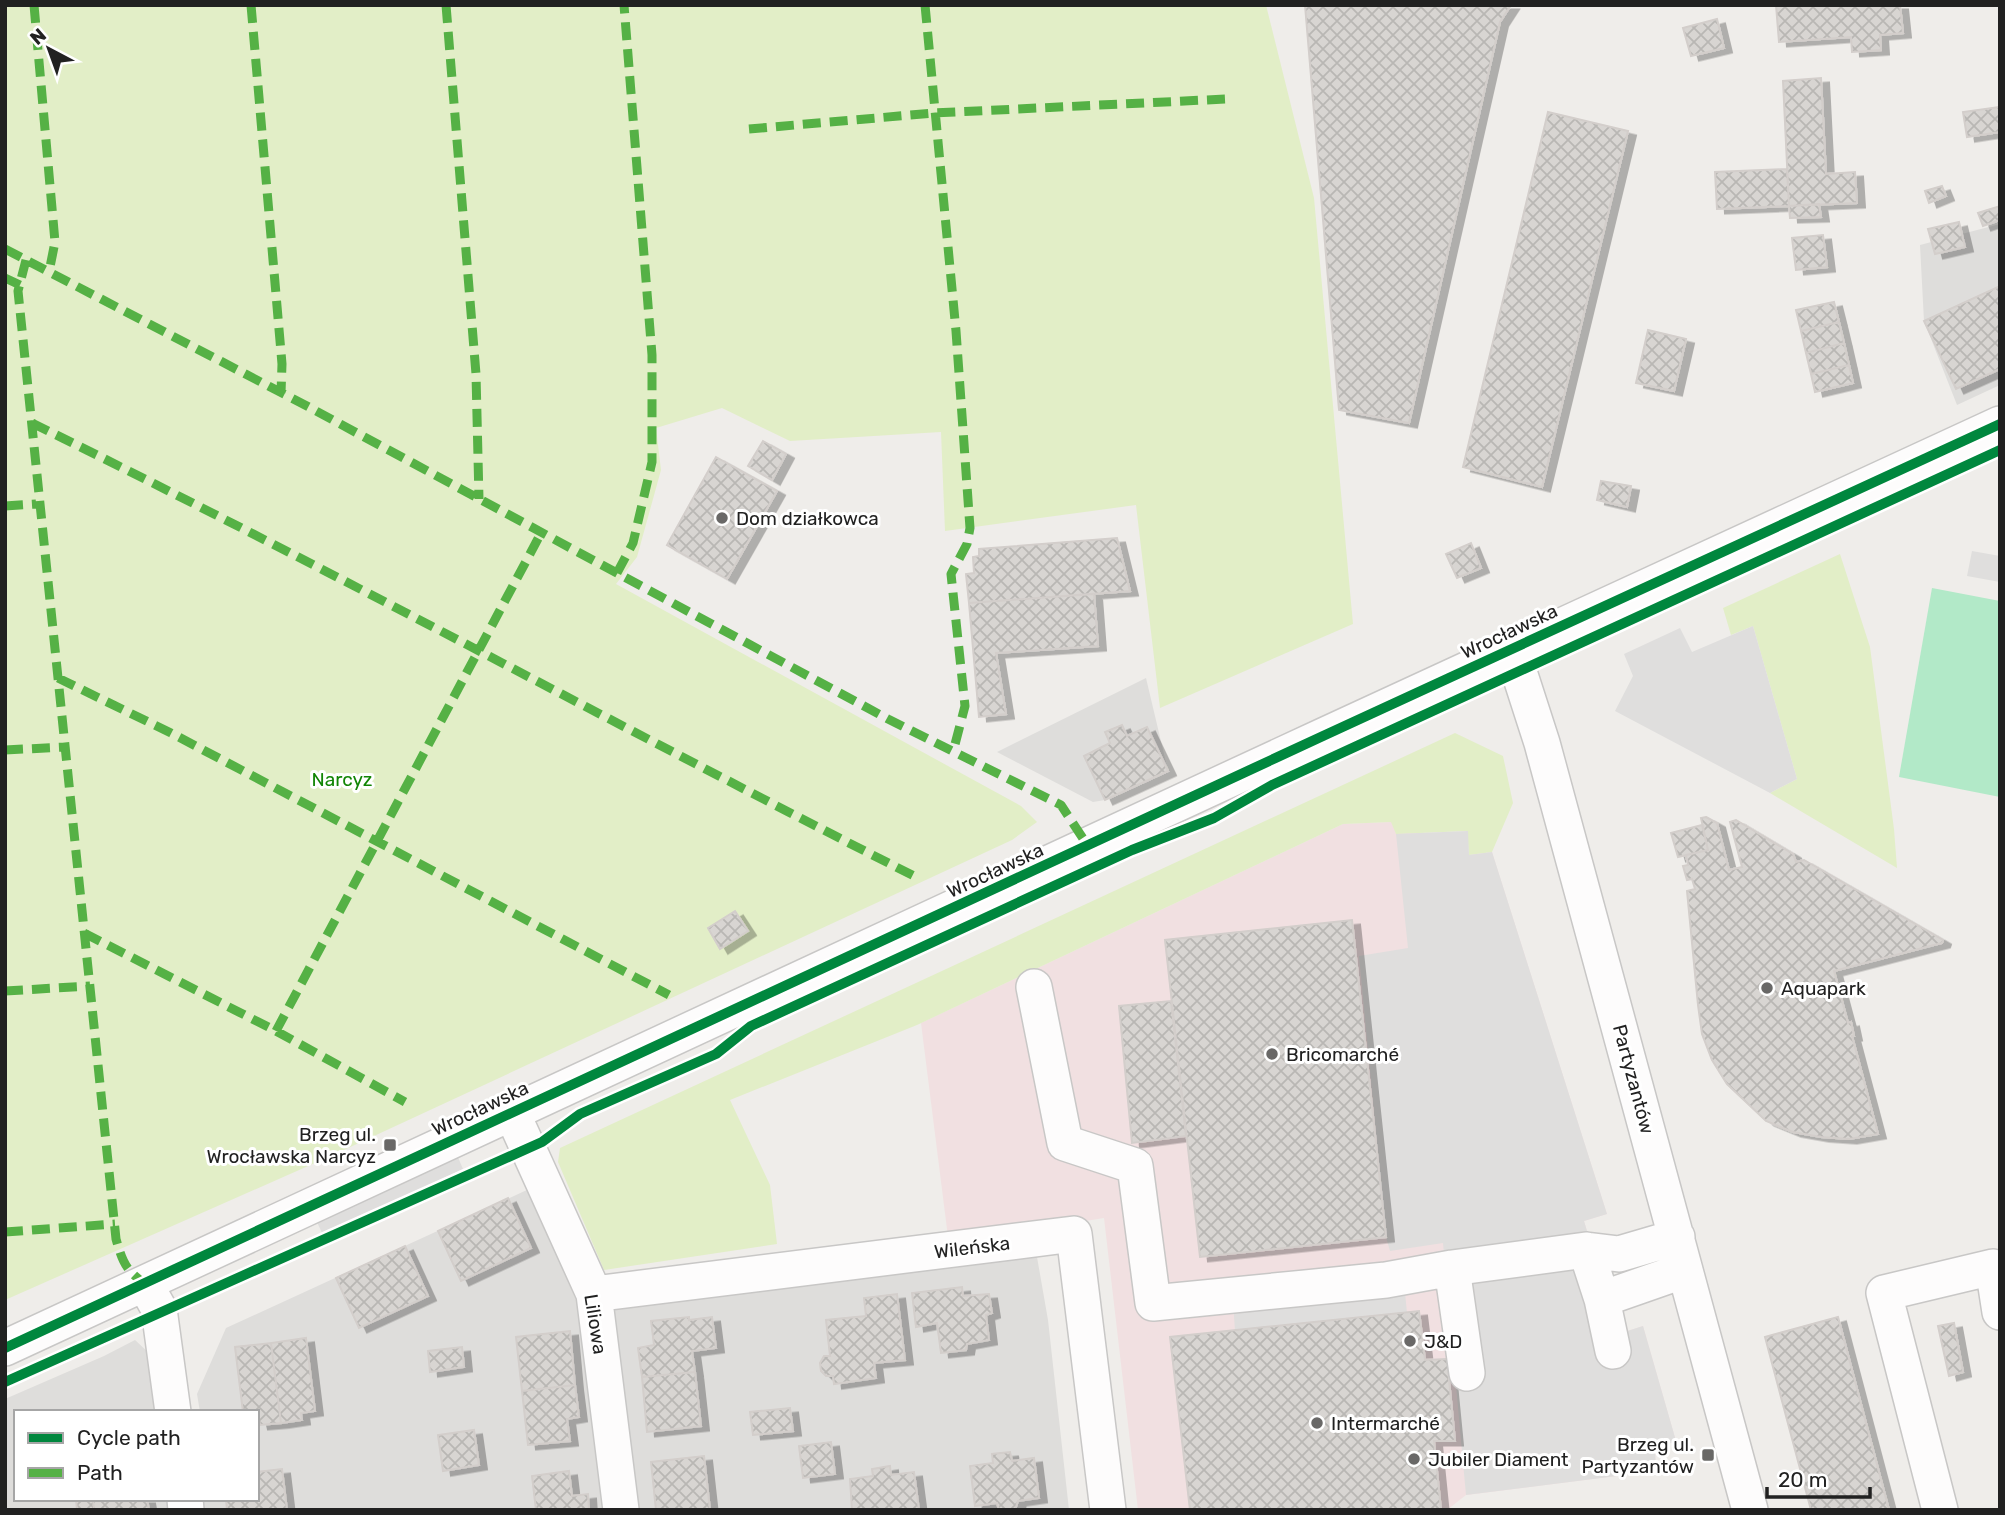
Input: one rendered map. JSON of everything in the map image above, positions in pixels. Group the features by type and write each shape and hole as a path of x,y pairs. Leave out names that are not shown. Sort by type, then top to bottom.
{"street":[{"name":"Wrocławska","path":"5,1348 2000,424"},
{"name":"Partyzantów","path":"1512,650 1542,743 1750,1510"},
{"path":"1034,986 1065,1143 1135,1167 1153,1303 1386,1280 1586,1250 1619,1254 1681,1254"},
{"name":"Liliowa","path":"512,1113 594,1294 621,1510"},
{"name":"Wileńska","path":"594,1294 1074,1234 1108,1510"},
{"path":"1586,1250 1602,1299 1613,1351"},
{"path":"1602,1299 1681,1254"},
{"path":"1940,1510 1884,1293 1993,1267 2000,1312"},
{"path":"1452,1268 1467,1373"},
{"path":"145,1284 159,1310 173,1410"}],"shaded area":[{"path":"2000,224 2000,385 1957,405 1924,321 1920,245"},
{"path":"1972,551 2000,556 2000,582 1967,576"},
{"path":"1753,626 1797,779 1770,793 1615,711 1633,676 1624,654 1680,628 1692,652"},
{"path":"1146,678 1168,771 1105,800 1093,802 997,752"},
{"path":"1391,822 1469,855 1492,852 1607,1214 1584,1221 1618,1334 1643,1326 1676,1441 1655,1449 1656,1471 1466,1495 1447,1510 1138,1510 1104,1218 1029,1230 948,1237 921,1023 1343,824"},
{"path":"1468,831 1469,855 1492,852 1607,1214 1584,1221 1618,1334 1643,1326 1676,1441 1655,1449 1656,1471 1466,1495 1443,1243 1390,1251 1386,1237 1359,956 1408,948 1396,834"},
{"path":"457,1155 463,1169 323,1235 316,1220"},
{"path":"529,1189 582,1314 609,1510 202,1510 201,1501 259,1501 259,1410 200,1410 197,1394 226,1328"},
{"path":"1037,1257 1048,1320 1069,1510 635,1510 609,1307"},
{"path":"1404,1282 1407,1313 1235,1331 1233,1301"},
{"path":"135,1340 150,1354 157,1410 14,1410 14,1501 168,1501 169,1510 5,1510 5,1399"}],"green space":[{"name":"Narcyz","path":"5,5 1266,5 1314,198 1353,624 1160,708 1136,505 945,531 941,432 790,441 722,408 656,428 661,470 637,557 616,584 1021,806 1037,822 1012,840 333,1155 5,1300"},
{"path":"1840,554 1870,647 1897,868 1770,793 1797,779 1753,626 1731,635 1723,608"},
{"path":"1932,588 2000,601 2000,797 1899,777"},
{"path":"1455,733 1503,756 1513,803 1492,852 1469,855 1467,831 1396,834 1391,822 1343,824 917,1025 730,1100 770,1185 777,1244 604,1270 558,1162 560,1148"}],"building":[{"path":"1305,5 1511,5 1500,22 1409,423 1339,410"},
{"path":"1776,5 1900,5 1903,33 1880,35 1881,50 1852,52 1851,37 1779,42"},
{"path":"1717,19 1724,48 1691,56 1683,28"},
{"path":"1821,78 1826,174 1855,172 1857,203 1789,206 1783,81"},
{"path":"2000,107 2000,132 1967,137 1963,112"},
{"path":"1548,112 1628,131 1542,487 1463,467"},
{"path":"1787,169 1789,206 1717,209 1715,172"},
{"path":"1942,186 1946,196 1929,203 1925,191"},
{"path":"1819,204 1821,217 1790,218 1789,206"},
{"path":"2000,206 2000,220 1983,226 1978,213"},
{"path":"1959,222 1965,247 1935,254 1928,229"},
{"path":"1823,235 1827,267 1796,270 1792,238"},
{"path":"2000,286 2000,369 1956,389 1924,321"},
{"path":"1834,302 1839,322 1801,331 1796,310"},
{"path":"1839,322 1844,343 1806,353 1801,331"},
{"path":"1648,330 1686,339 1674,391 1636,383"},
{"path":"1844,343 1849,365 1811,374 1806,353"},
{"path":"1849,365 1853,383 1815,392 1811,374"},
{"path":"763,441 786,454 772,480 748,466"},
{"name":"Dom działkowca","path":"716,457 777,491 727,579 667,545"},
{"path":"1601,481 1631,486 1627,507 1597,500"},
{"path":"1117,538 1130,591 969,603 966,574 974,573 973,557 979,556 979,549"},
{"path":"1471,543 1481,568 1457,578 1446,554"},
{"path":"1094,594 1098,646 996,653 1006,714 979,717 969,603"},
{"path":"1122,725 1127,736 1147,727 1168,771 1105,800 1084,756 1110,743 1105,732"},
{"name":"Aquapark","path":"1706,817 1717,823 1729,870 1742,867 1730,822 1736,820 1793,854 1796,862 1804,860 1943,940 1942,943 1834,971 1848,1023 1851,1022 1852,1036 1878,1134 1849,1139 1821,1137 1793,1132 1766,1121 1727,1084 1712,1060 1702,1034 1698,1005 1687,891 1695,889 1692,879 1687,880 1683,866 1688,865 1686,855 1708,850 1701,818"},
{"path":"1702,825 1708,850 1678,857 1671,833"},
{"path":"735,911 748,931 720,949 708,928"},
{"name":"Bricomarché","path":"1352,920 1386,1237 1200,1257 1165,940"},
{"path":"1171,1001 1186,1136 1132,1143 1119,1006"},
{"path":"508,1198 531,1248 461,1281 438,1231"},
{"path":"405,1246 428,1296 359,1328 336,1278"},
{"path":"962,1287 963,1296 989,1294 992,1313 986,1315 989,1340 967,1344 966,1350 941,1353 937,1323 916,1327 912,1293"},
{"path":"897,1294 905,1360 874,1363 876,1378 834,1384 833,1376 826,1376 821,1371 820,1363 824,1356 830,1356 826,1320 866,1316 864,1298"},
{"name":"Intermarché","path":"1419,1311 1425,1360 1447,1359 1455,1441 1434,1441 1441,1510 1190,1510 1170,1337"},
{"path":"689,1317 689,1320 712,1317 716,1348 692,1351 695,1372 642,1377 638,1348 654,1345 651,1321"},
{"path":"1838,1317 1889,1510 1811,1510 1765,1337"},
{"path":"1954,1323 1963,1372 1949,1376 1938,1326"},
{"path":"570,1331 575,1385 522,1391 516,1337"},
{"path":"306,1338 315,1411 301,1413 302,1420 281,1423 271,1343"},
{"path":"271,1343 281,1423 260,1425 259,1410 243,1410 235,1347"},
{"path":"462,1347 464,1367 430,1372 428,1351"},
{"path":"695,1372 701,1426 647,1432 642,1377"},
{"path":"575,1385 579,1417 567,1419 570,1441 528,1445 522,1391"},
{"path":"790,1408 793,1431 753,1435 750,1412"},
{"path":"474,1430 479,1465 443,1471 438,1435"},
{"path":"831,1442 835,1474 803,1478 799,1446"},
{"path":"1010,1452 1012,1461 1034,1458 1039,1498 1018,1501 1015,1510 999,1510 997,1503 975,1506 970,1466 993,1463 992,1454"},
{"path":"704,1456 710,1510 656,1510 651,1462"},
{"path":"890,1466 891,1475 914,1472 919,1510 852,1510 850,1479 873,1476 872,1469"},
{"path":"282,1469 287,1510 227,1510 226,1501 259,1501 259,1472"},
{"path":"569,1471 572,1496 588,1494 589,1510 536,1510 532,1476"},
{"path":"76,1501 93,1501 94,1510 77,1510"},
{"path":"93,1501 147,1501 149,1510 94,1510"}],"marked path":[{"path":"34,5 55,242 49,272"},
{"path":"251,5 282,364 281,393"},
{"path":"446,5 476,374 479,499"},
{"path":"617,573 633,543 652,462 652,355 624,5"},
{"path":"925,5 956,331 970,528 967,544 951,574 965,706 953,752"},
{"path":"749,129 934,113 1226,99"},
{"path":"5,249 305,405 888,719 1061,805 1088,846"},
{"path":"26,260 18,291 116,1239 126,1265 145,1284"},
{"path":"5,278 20,285"},
{"path":"32,423 918,878"},
{"path":"5,506 36,504"},
{"path":"276,1031 540,535"},
{"path":"58,678 171,733 669,995"},
{"path":"5,750 65,747"},
{"path":"84,933 276,1031 405,1102"},
{"path":"5,991 90,986"},
{"path":"5,1232 115,1224"}],"cycle path":[{"path":"5,1348 2000,424"},
{"path":"5,1382 542,1142 580,1114 716,1054 751,1026 1132,850 1214,818 1272,785 2000,450"}],"place":[{"name":"Dom działkowca","path":"722,518"},
{"name":"Aquapark","path":"1767,988"},
{"name":"Bricomarché","path":"1272,1054"},
{"name":"Brzeg ul. Wrocławska Narcyz","path":"390,1145"},
{"name":"J&D","path":"1410,1341"},
{"name":"Intermarché","path":"1317,1423"},
{"name":"Brzeg ul. Partyzantów","path":"1708,1455"},
{"name":"Jubiler Diament","path":"1414,1459"}]}
